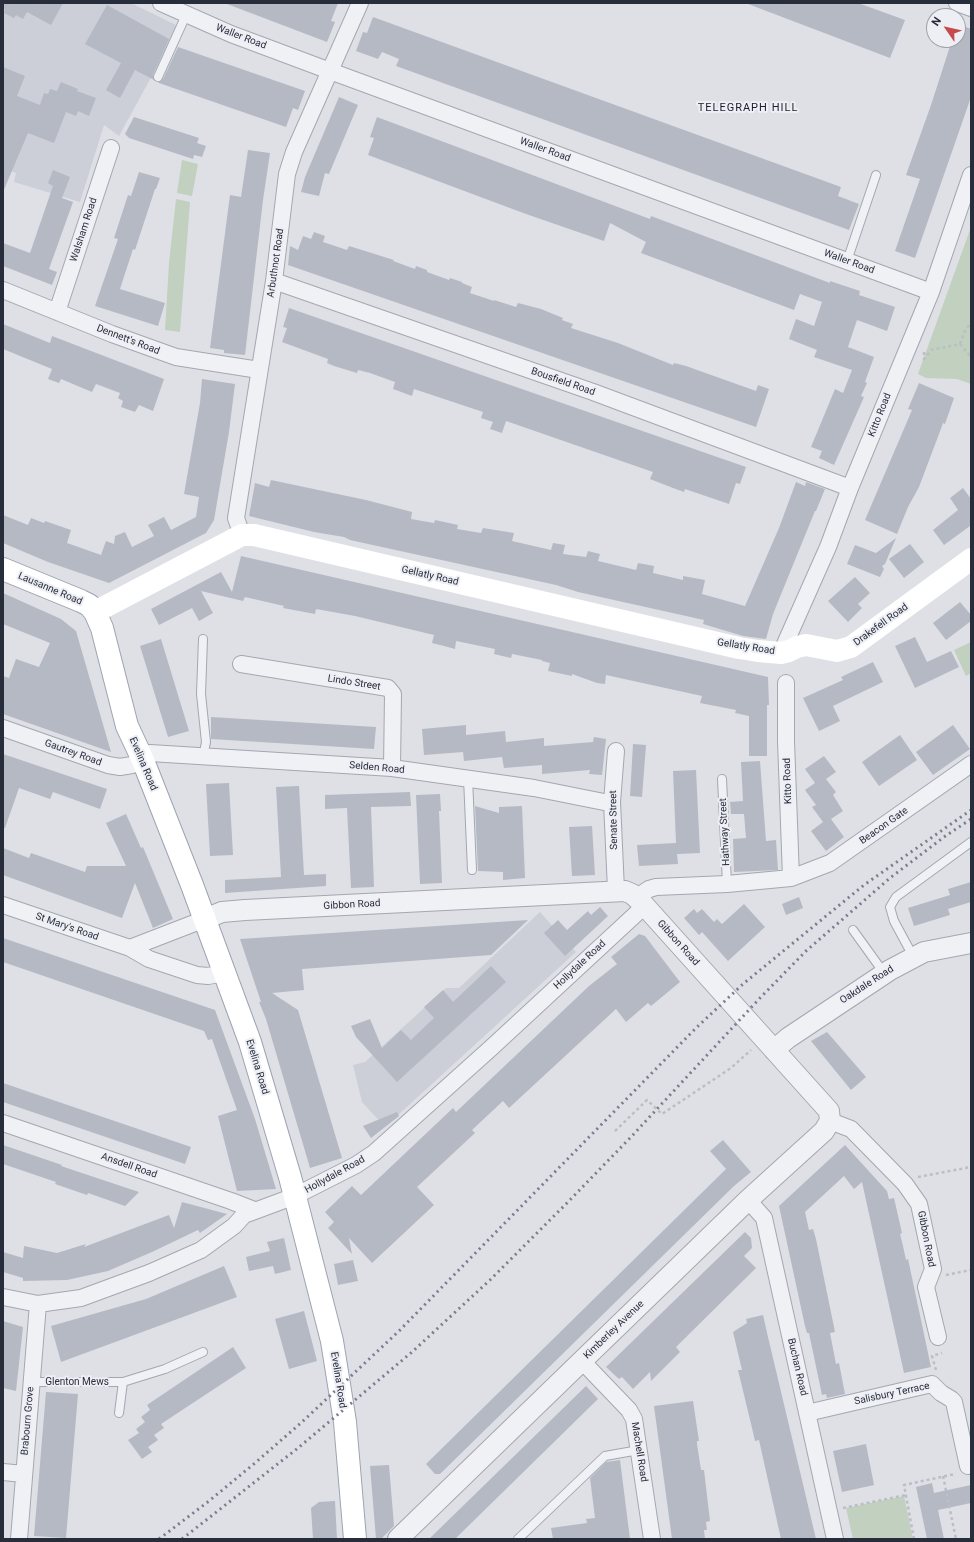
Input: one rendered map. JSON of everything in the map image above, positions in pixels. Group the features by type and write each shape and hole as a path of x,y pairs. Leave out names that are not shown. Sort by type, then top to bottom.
{"main road":[{"path":"95,612 242,535"},
{"name":"Gellatly Road","path":"242,535 254,535 739,648 780,653"},
{"name":"Drakefell Road","path":"780,653 789,651 801,645 837,651 851,647 971,559"},
{"name":"Lausanne Road","path":"3,569 81,601 89,605 95,612"},
{"name":"Evelina Road","path":"95,612 102,628 127,726 142,758 205,918 250,1042 295,1196 332,1342 345,1422 355,1539"}],"street":[{"name":"Waller Road","path":"161,3 231,34 931,292"},
{"name":"Arbuthnot Road","path":"242,535 236,518 274,281 288,174 294,152 360,3"},
{"path":"957,3 971,8"},
{"name":"Walsham Road","path":"57,312 111,148"},
{"name":"Kitto Road","path":"780,653 828,547 850,488 909,342 931,292 971,175"},
{"name":"Bousfield Road","path":"274,281 593,392 850,488"},
{"name":"Dennett's Road","path":"3,290 176,357 259,370"},
{"name":"Lindo Street","path":"241,664 388,688 392,694 392,768"},
{"name":"Kitto Road","path":"786,683 791,878"},
{"name":"Gautrey Road","path":"3,728 108,765 120,767 132,765 142,758"},
{"name":"Senate Street","path":"616,751 612,802 616,890"},
{"name":"Selden Road","path":"142,758 150,753 392,768 534,788 604,802 612,802"},
{"name":"Beacon Gate","path":"727,884 791,878 830,863 971,764"},
{"name":"Hollydale Road","path":"3,1297 38,1304 81,1298 149,1273 201,1250 234,1226 244,1214 295,1196 356,1165 374,1153 562,983 641,902 643,893 649,889 656,888 727,884"},
{"name":"Gibbon Road","path":"205,918 222,912 245,910 616,890 625,891 632,894 641,902 765,1048 829,1110 830,1121 851,1129 910,1181 919,1204 933,1269 926,1287 938,1337"},
{"name":"St Mary's Road","path":"3,905 130,948 149,958 197,975 208,976 225,972"},
{"path":"130,948 205,918"},
{"name":"Oakdale Road","path":"765,1048 788,1038 884,974 924,952 971,943"},
{"name":"Kimberley Avenue","path":"398,1539 748,1200 824,1131 830,1121"},
{"name":"Ansdell Road","path":"3,1123 254,1210"},
{"name":"Buchan Road","path":"748,1200 764,1218 835,1539"},
{"name":"Brabourn Grove","path":"18,1539 38,1304"},
{"name":"Machell Road","path":"582,1361 629,1410 634,1419 652,1539"},
{"name":"Salisbury Terrace","path":"807,1413 932,1384 941,1393 954,1402 966,1460"},
{"path":"3,1472 24,1474"}],"lane":[{"path":"158,78 186,15"},
{"path":"847,261 876,175"},
{"path":"203,639 201,694 206,742 203,757"},
{"path":"468,778 472,870"},
{"name":"Hathway Street","path":"722,779 727,884"},
{"path":"914,958 894,921 890,907 896,897 971,842"},
{"path":"853,930 884,974"},
{"name":"Glenton Mews","path":"31,1382 123,1382 165,1369 203,1352"},
{"name":"Glenton Mews","path":"119,1413 123,1382"},
{"path":"518,1539 605,1456 639,1450"}],"path":[{"path":"960,344 964,333 971,322"},
{"path":"909,342 924,348 924,359 931,350 960,344"},
{"path":"960,344 971,357"},
{"path":"616,1131 647,1100 662,1114 731,1068 765,1048"},
{"path":"910,1181 919,1176 971,1166"},
{"path":"929,1280 940,1276 971,1270"},
{"path":"936,1387 938,1377 932,1356 942,1353 938,1337"},
{"path":"914,1539 904,1485 944,1476 966,1460"},
{"path":"944,1476 956,1539"},
{"path":"829,1511 906,1495"}],"shaded area":[{"path":"3,3 131,3 176,25 171,41 119,136 104,125 80,202 14,182 16,173 3,168"},
{"path":"540,912 576,952 385,1127 362,1102 353,1065 365,1062 446,988 459,988"}],"green space":[{"path":"182,160 198,164 192,196 177,193"},
{"path":"176,199 190,202 180,332 165,330 169,263"},
{"path":"971,227 971,384 957,379 926,378 918,374"},
{"path":"971,642 971,673 966,676 954,650"},
{"path":"904,1496 913,1539 853,1539 846,1508"}],"building":[{"path":"3,3 63,3 51,25 27,12 23,19 16,15 14,18 4,13 5,10 3,8"},
{"path":"227,3 338,3 331,21 335,22 327,42"},
{"path":"748,3 858,3 905,20 890,58"},
{"path":"107,5 169,39 153,75 154,80 135,70 120,98 106,90 121,63 85,44"},
{"path":"373,17 841,187 838,196 859,204 849,230 396,66 399,59 382,52 378,59 356,51 363,32 367,33"},
{"path":"966,27 971,29 971,97 915,258 895,251 920,179 906,175 949,48 966,48"},
{"path":"178,47 305,91 298,110 293,108 286,127 159,83 158,82 163,79"},
{"path":"3,67 25,76 17,96 40,105 44,93 48,94 50,89 57,91 61,82 78,89 77,91 96,98 89,116 78,111 76,116 66,112 54,143 28,133 3,192"},
{"path":"339,97 358,105 329,174 325,173 319,196 301,192 305,177"},
{"path":"134,117 199,138 197,143 206,146 202,157 194,155 193,159 129,138 125,134"},
{"path":"377,117 650,219 651,216 830,283 830,281 860,291 859,295 895,307 887,331 857,320 848,347 874,357 865,382 867,383 861,396 864,397 834,465 819,458 822,451 811,447 835,389 843,393 852,370 814,357 817,350 789,339 796,319 814,326 822,302 800,294 794,310 641,253 646,242 610,223 604,241 526,214 368,155 374,138 370,137"},
{"path":"248,150 270,153 245,355 224,353 224,350 210,348 230,195 241,197"},
{"path":"53,170 70,177 62,198 73,202 49,269 57,272 52,285 3,266 3,243 30,253 53,186 48,183"},
{"path":"139,172 160,178 135,250 133,249 120,289 165,303 158,326 95,306 118,239 114,238 128,195 131,196"},
{"path":"314,232 325,236 323,242 347,250 349,246 394,260 393,261 415,269 416,266 427,270 427,272 449,280 450,278 462,282 472,287 470,293 516,307 518,303 541,309 573,324 571,328 618,343 673,365 674,363 686,366 756,391 758,385 769,389 756,427 288,265 290,246 298,250 303,236 311,239"},
{"path":"289,308 746,467 740,484 736,483 729,504 685,489 684,492 673,488 650,479 653,472 506,421 502,433 490,429 493,422 481,418 483,412 414,389 412,396 393,389 395,382 370,373 358,370 357,373 334,366 327,363 328,359 282,342 287,328 283,327"},
{"path":"3,324 50,343 52,336 164,379 153,411 139,405 135,412 121,407 123,401 118,398 120,393 96,384 92,392 61,379 59,383 48,379 52,369 3,349"},
{"path":"202,379 235,384 229,432 214,520 206,533 109,583 48,562 3,543 3,515 28,525 31,518 71,530 67,543 101,555 106,541 114,544 115,536 125,532 132,547 154,536 148,525 164,517 171,530 196,517 199,497 184,494 200,403"},
{"path":"919,383 954,398 919,487 908,507 897,534 865,520 912,410 908,409"},
{"path":"271,480 366,500 412,512 411,519 434,523 435,520 458,525 457,529 481,533 483,528 514,533 512,541 551,550 553,543 565,545 563,554 586,557 588,551 600,554 598,561 636,570 638,563 654,566 653,573 683,580 683,576 705,580 702,594 745,606 779,528 796,482 805,486 806,482 825,489 773,614 766,639 743,636 703,624 704,620 249,516 255,483 269,487"},
{"path":"963,488 971,499 971,528 970,526 944,545 933,530 958,510 950,498"},
{"path":"896,538 885,564 882,566 884,569 880,577 847,564 855,545 876,553"},
{"path":"910,544 924,562 904,578 889,559"},
{"path":"241,556 768,677 769,705 767,705 767,756 749,756 749,716 735,713 736,710 700,703 702,696 606,675 605,684 597,683 572,674 572,676 548,671 550,663 542,660 512,654 511,658 494,654 495,649 456,641 455,649 432,643 434,635 355,616 316,609 315,614 283,608 284,606 245,597 243,601 201,591 213,613 199,621 192,608 159,625 151,609 221,572 232,592"},
{"path":"855,577 870,593 858,604 862,608 848,622 828,601"},
{"path":"3,593 61,619 76,631 111,752 3,714 3,676 9,678 16,659 39,667 50,643 3,624"},
{"path":"960,602 971,615 971,621 946,640 933,623"},
{"path":"915,637 927,662 951,651 959,667 915,688 895,646"},
{"path":"161,639 189,731 168,737 140,646"},
{"path":"873,662 883,682 833,706 840,721 819,731 803,698 843,680 841,677"},
{"path":"211,717 376,727 374,749 211,739"},
{"path":"466,725 466,735 505,731 506,742 544,738 544,746 593,742 594,737 606,739 602,775 589,774 590,770 542,774 542,765 504,768 502,757 464,761 463,752 424,755 422,729"},
{"path":"953,725 970,749 933,775 916,752"},
{"path":"900,735 917,760 879,786 862,762"},
{"path":"633,744 646,745 642,797 630,796"},
{"path":"3,754 107,789 100,809 53,792 50,799 19,788 5,828 3,828"},
{"path":"824,756 836,772 826,779 836,792 833,795 843,811 831,819 844,837 826,851 811,831 823,822 812,807 816,805 805,790 815,783 805,769"},
{"path":"760,761 766,841 776,840 778,870 734,872 733,839 746,838 744,814 731,814 730,802 743,801 741,762"},
{"path":"696,770 700,853 677,854 678,864 639,866 637,845 676,843 673,771"},
{"path":"229,783 233,855 210,856 206,784"},
{"path":"299,786 304,875 326,874 326,886 225,893 225,880 281,877 276,787"},
{"path":"410,792 411,806 371,807 374,887 351,888 347,808 325,809 325,795"},
{"path":"440,794 441,811 439,811 442,883 420,884 416,795"},
{"path":"475,806 499,813 499,807 522,806 525,878 503,880 503,872 478,871"},
{"path":"126,814 141,848 143,847 173,919 153,928 135,883 122,918 3,875 3,848 29,858 31,853 85,872 87,866 126,866 106,823"},
{"path":"592,826 595,875 572,876 569,827"},
{"path":"971,882 971,902 948,909 950,915 914,926 908,908 950,895 948,889"},
{"path":"799,897 803,908 786,915 782,904"},
{"path":"744,904 765,927 728,961 702,932 699,935 684,918 694,909 697,913 702,909 714,922 717,919 722,924"},
{"path":"600,907 608,916 565,956 544,933 558,920 567,930 588,911 591,915"},
{"path":"528,920 491,955 302,969 304,990 272,993 298,1010 342,1158 310,1168 266,1019 259,1002 261,1002 240,939"},
{"path":"639,934 645,936 680,982 651,1006 648,1003 626,1022 616,1009 509,1108 503,1101 472,1130 475,1133 417,1187 434,1205 372,1263 349,1238 352,1254 328,1228 334,1222 325,1212 352,1186 361,1195 453,1108 456,1112 589,986 617,964 611,957"},
{"path":"3,938 215,1010 255,1119 276,1189 237,1191 218,1116 237,1110 212,1039 208,1040 204,1031 3,962"},
{"path":"491,966 506,982 397,1082 356,1037 351,1026 370,1019 382,1048 401,1030 411,1040 434,1018 424,1007 443,990 453,1002"},
{"path":"827,1032 866,1077 851,1090 811,1041"},
{"path":"3,1083 191,1147 185,1164 3,1102"},
{"path":"397,1112 399,1116 371,1138 363,1126"},
{"path":"723,1140 751,1172 734,1186 440,1474 435,1474 426,1464 726,1169 710,1151"},
{"path":"3,1145 139,1192 125,1206 88,1193 87,1195 55,1184 56,1182 3,1164"},
{"path":"845,1145 887,1191 889,1199 894,1198 902,1233 900,1234 906,1260 908,1259 931,1367 904,1373 862,1182 854,1189 844,1176 805,1212 809,1230 813,1229 816,1239 835,1332 830,1333 836,1364 839,1363 845,1394 827,1398 826,1394 822,1395 809,1333 807,1333 805,1326 779,1206"},
{"path":"182,1202 227,1214 200,1233 198,1230 108,1271 67,1280 23,1281 23,1278 3,1272 3,1252 23,1258 24,1246 57,1253 86,1244 84,1247 169,1215 174,1228"},
{"path":"745,1232 751,1238 752,1248 744,1256 756,1268 676,1347 680,1352 651,1381 650,1372 633,1389 622,1377 619,1379 606,1367"},
{"path":"284,1238 291,1270 275,1274 273,1266 249,1271 246,1257 270,1251 267,1242"},
{"path":"353,1260 358,1281 338,1285 334,1264"},
{"path":"224,1266 237,1297 61,1362 51,1326 146,1299"},
{"path":"304,1311 317,1361 289,1369 275,1319"},
{"path":"763,1315 816,1539 781,1539 759,1440 755,1441 738,1370 742,1370 733,1332 747,1323 746,1319"},
{"path":"3,1321 23,1327 16,1391 3,1388"},
{"path":"233,1347 246,1368 161,1424 164,1428 154,1435 158,1440 148,1447 152,1452 142,1459 128,1440 139,1433 136,1429 145,1422 141,1417 150,1410 147,1405"},
{"path":"586,1386 598,1399 455,1539 429,1539"},
{"path":"46,1392 78,1394 66,1538 34,1536"},
{"path":"693,1401 699,1441 697,1441 697,1444 701,1470 704,1470 710,1521 706,1522 707,1530 704,1530 705,1539 672,1539 654,1406"},
{"path":"866,1444 874,1485 842,1492 833,1451"},
{"path":"620,1460 630,1539 553,1539 551,1528 587,1523 586,1519 595,1518 590,1478 606,1462"},
{"path":"389,1465 394,1526 381,1539 376,1539 370,1466"},
{"path":"932,1483 934,1493 971,1485 971,1503 938,1510 944,1539 927,1539 916,1487"},
{"path":"335,1501 337,1539 313,1539 311,1508 319,1502"}],"railway":[{"path":"159,1539 209,1501 255,1463 302,1422 399,1331 696,1028 743,984 864,885 971,810"},
{"path":"182,1539 298,1448 412,1352 490,1280 566,1204 806,951 890,878 944,837 971,819"}],"district":[{"name":"TELEGRAPH HILL","path":"748,108"}]}
